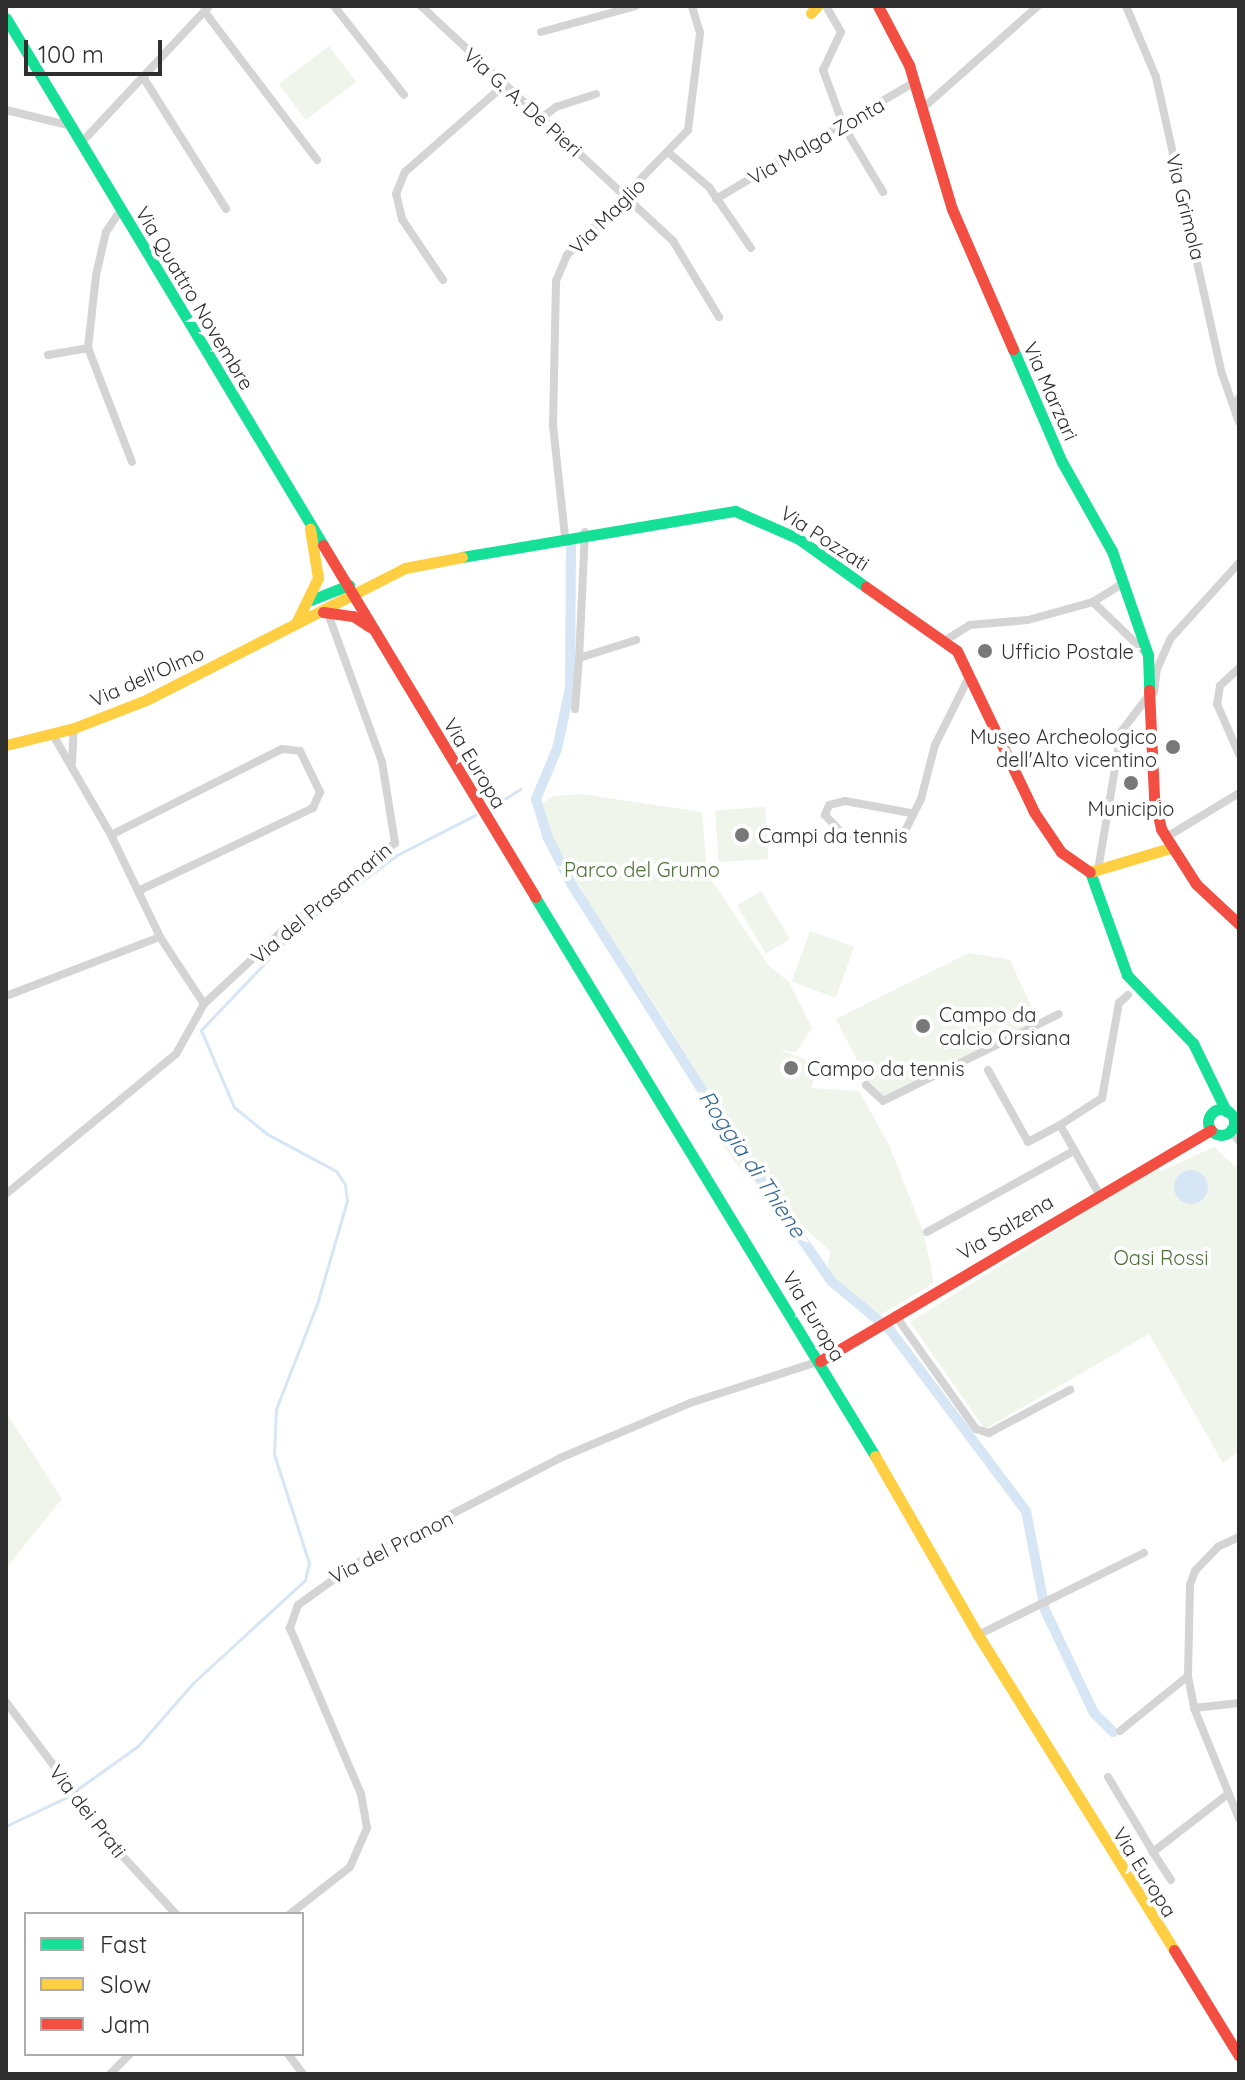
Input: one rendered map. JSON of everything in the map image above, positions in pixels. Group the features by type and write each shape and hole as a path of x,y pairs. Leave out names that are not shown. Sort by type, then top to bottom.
{"main road":[{"name":"Via Marzari","path":"878,6 915,82 952,209 1062,462 1112,551 1124,583 1148,655 1154,798 1167,843"},
{"name":"Via Quattro Novembre","path":"6,18 352,590"},
{"name":"Via Pozzati","path":"352,590 405,568 585,532 713,511 756,516 946,640 971,674 1034,812 1073,865 1094,871"},
{"path":"297,622 311,600 318,564 305,513"},
{"path":"311,600 352,590"},
{"name":"Via dell'Olmo","path":"6,745 53,735 146,700 315,614 352,590"},
{"name":"Via Europa","path":"352,590 820,1361 978,1635 1239,2056"},
{"path":"327,611 359,619 377,633"},
{"name":"Via dell'Olmo","path":"315,614 327,611"},
{"path":"1214,1077 1211,1130 1221,1135 1231,1131 1234,1120 1226,1111 1214,1077 1193,1043 1127,975 1094,871 1167,843 1196,884 1239,924"},
{"path":"1212,1114 1226,1111"},
{"name":"Via Salzena","path":"820,1361 1098,1192 1211,1130"}],"street":[{"path":"334,6 404,95"},
{"name":"Via G. A. De Pieri","path":"421,6 503,86 673,241 719,317"},
{"path":"541,32 636,6"},
{"name":"Via Maglio","path":"565,536 553,426 556,281 567,255 688,130 700,33 692,6"},
{"path":"826,6 841,32 823,70 844,127 883,192"},
{"path":"923,108 1038,6"},
{"name":"Via Grimola","path":"1126,6 1156,77 1221,371 1239,422"},
{"path":"81,143 206,8 317,160"},
{"path":"143,77 226,209"},
{"name":"Via Malga Zonta","path":"716,199 844,127 915,82"},
{"path":"443,280 402,219 396,194 405,172 503,86"},
{"path":"540,119 556,107 596,94"},
{"path":"6,110 71,126"},
{"path":"669,153 716,199 751,248"},
{"path":"121,210 106,232 96,275 88,348 132,462"},
{"path":"48,355 88,348"},
{"path":"1236,410 1239,398"},
{"path":"575,709 585,532"},
{"path":"1151,717 1157,669 1171,638 1239,563"},
{"path":"946,640 970,625 1028,620 1093,602 1124,583"},
{"path":"1093,602 1148,655"},
{"name":"Via del Prasamarin","path":"6,1194 176,1054 204,1004 279,934 395,843 382,762 327,611"},
{"path":"579,658 636,640"},
{"path":"1239,668 1220,686 1217,704 1239,754"},
{"path":"911,813 845,801 829,805 825,815 841,832 888,842 905,833 911,813 921,799 935,745 971,674"},
{"path":"1094,871 1121,732 1149,695"},
{"path":"72,763 74,728"},
{"path":"53,735 111,835 160,937 204,1004"},
{"path":"111,835 282,749 300,751 320,792 313,808 138,891"},
{"path":"1167,843 1239,793"},
{"path":"6,996 160,937"},
{"path":"988,1070 1028,1142 1060,1125 1102,1098 1119,1003 1128,995"},
{"path":"866,1085 883,1101 1059,1014"},
{"path":"1060,1125 1098,1192"},
{"path":"1231,1131 1239,1141"},
{"path":"927,1232 1074,1151"},
{"path":"892,1317 976,1429 989,1433 1070,1390"},
{"name":"Via del Pranon","path":"293,1912 350,1867 367,1828 361,1794 293,1639 290,1628 298,1605 321,1583 560,1458 690,1403 820,1361"},
{"path":"1238,1813 1194,1708 1188,1676 1190,1585 1195,1571 1218,1547 1239,1537"},
{"path":"978,1635 1144,1553"},
{"path":"1120,1731 1188,1676"},
{"name":"Via dei Prati","path":"6,1702 72,1792 174,1912"},
{"path":"1194,1708 1239,1703"},
{"path":"1108,1777 1171,1880"},
{"path":"1153,1852 1228,1794"},
{"path":"110,2074 128,2056"},
{"path":"290,2056 303,2074"}],"green space":[{"path":"329,46 356,82 306,120 279,84"},
{"name":"Parco del Grumo","path":"581,794 702,812 707,873 768,965 789,982 812,1028 796,1052 779,1050 819,1064 811,1088 859,1091 889,1145 924,1234 934,1283 870,1321 827,1273 830,1251 740,1169 713,1131 716,1103 638,978 628,975 540,815 538,806 553,796"},
{"name":"Campi da tennis","path":"765,807 769,859 719,862 715,810"},
{"path":"761,891 790,939 766,953 737,905"},
{"path":"810,931 854,947 836,998 792,982"},
{"name":"Campo da calcio Orsiana","path":"969,953 1010,960 1037,1020 878,1102 836,1019"},
{"name":"Oasi Rossi","path":"1214,1147 1239,1170 1239,1451 1223,1463 1149,1334 985,1429 910,1322 1158,1167 1161,1171"},
{"path":"6,1412 62,1499 6,1568"}],"water":[{"path":"1191,1170 1203,1175 1208,1187 1203,1199 1191,1204 1179,1199 1174,1187 1179,1175"}],"waterway":[{"name":"Roggia di Thiene","path":"571,545 570,688 557,749 536,799 547,836 572,885 738,1147 831,1281 890,1330 1026,1511 1045,1610 1094,1713 1113,1732"},
{"path":"490,808 521,789"},
{"path":"6,1826 65,1798 138,1746 193,1683 305,1580 309,1563 274,1454 276,1409 317,1304 347,1201 345,1184 336,1171 267,1134 234,1107 201,1030 298,928 397,855 475,815"}],"traffic: fast":[{"path":"6,18 323,545"},
{"path":"1013,349 1062,462 1112,551 1148,655 1149,690"},
{"path":"462,557 735,511 799,539 866,587"},
{"path":"311,600 349,585"},
{"path":"1090,872 1127,975 1193,1043 1226,1111"},
{"path":"535,897 875,1456"},
{"path":"1221,1109 1230,1113 1234,1122 1230,1131 1221,1135 1212,1131 1208,1122 1212,1113 1221,1109"}],"traffic: slow":[{"path":"811,13 817,6"},
{"path":"297,621 318,578 310,529"},
{"path":"6,745 74,728 146,700 405,568 462,557"},
{"path":"1090,872 1170,848"},
{"path":"875,1456 978,1635 1174,1950"}],"traffic: jam":[{"path":"878,6 909,65 952,209 1013,349"},
{"path":"323,545 535,897"},
{"path":"866,587 957,651 1034,812 1061,852 1090,872"},
{"path":"323,612 353,616 370,627"},
{"path":"1149,690 1154,798 1161,829 1196,884 1239,924"},
{"path":"820,1361 1211,1130"},
{"path":"1174,1950 1239,2056"}],"place":[{"name":"Ufficio Postale","path":"985,651"},
{"name":"Museo Archeologico dell'Alto vicentino","path":"1173,747"},
{"name":"Municipio","path":"1131,783"},
{"name":"Campi da tennis","path":"742,835"},
{"name":"Campo da calcio Orsiana","path":"923,1026"},
{"name":"Campo da tennis","path":"791,1068"}]}
